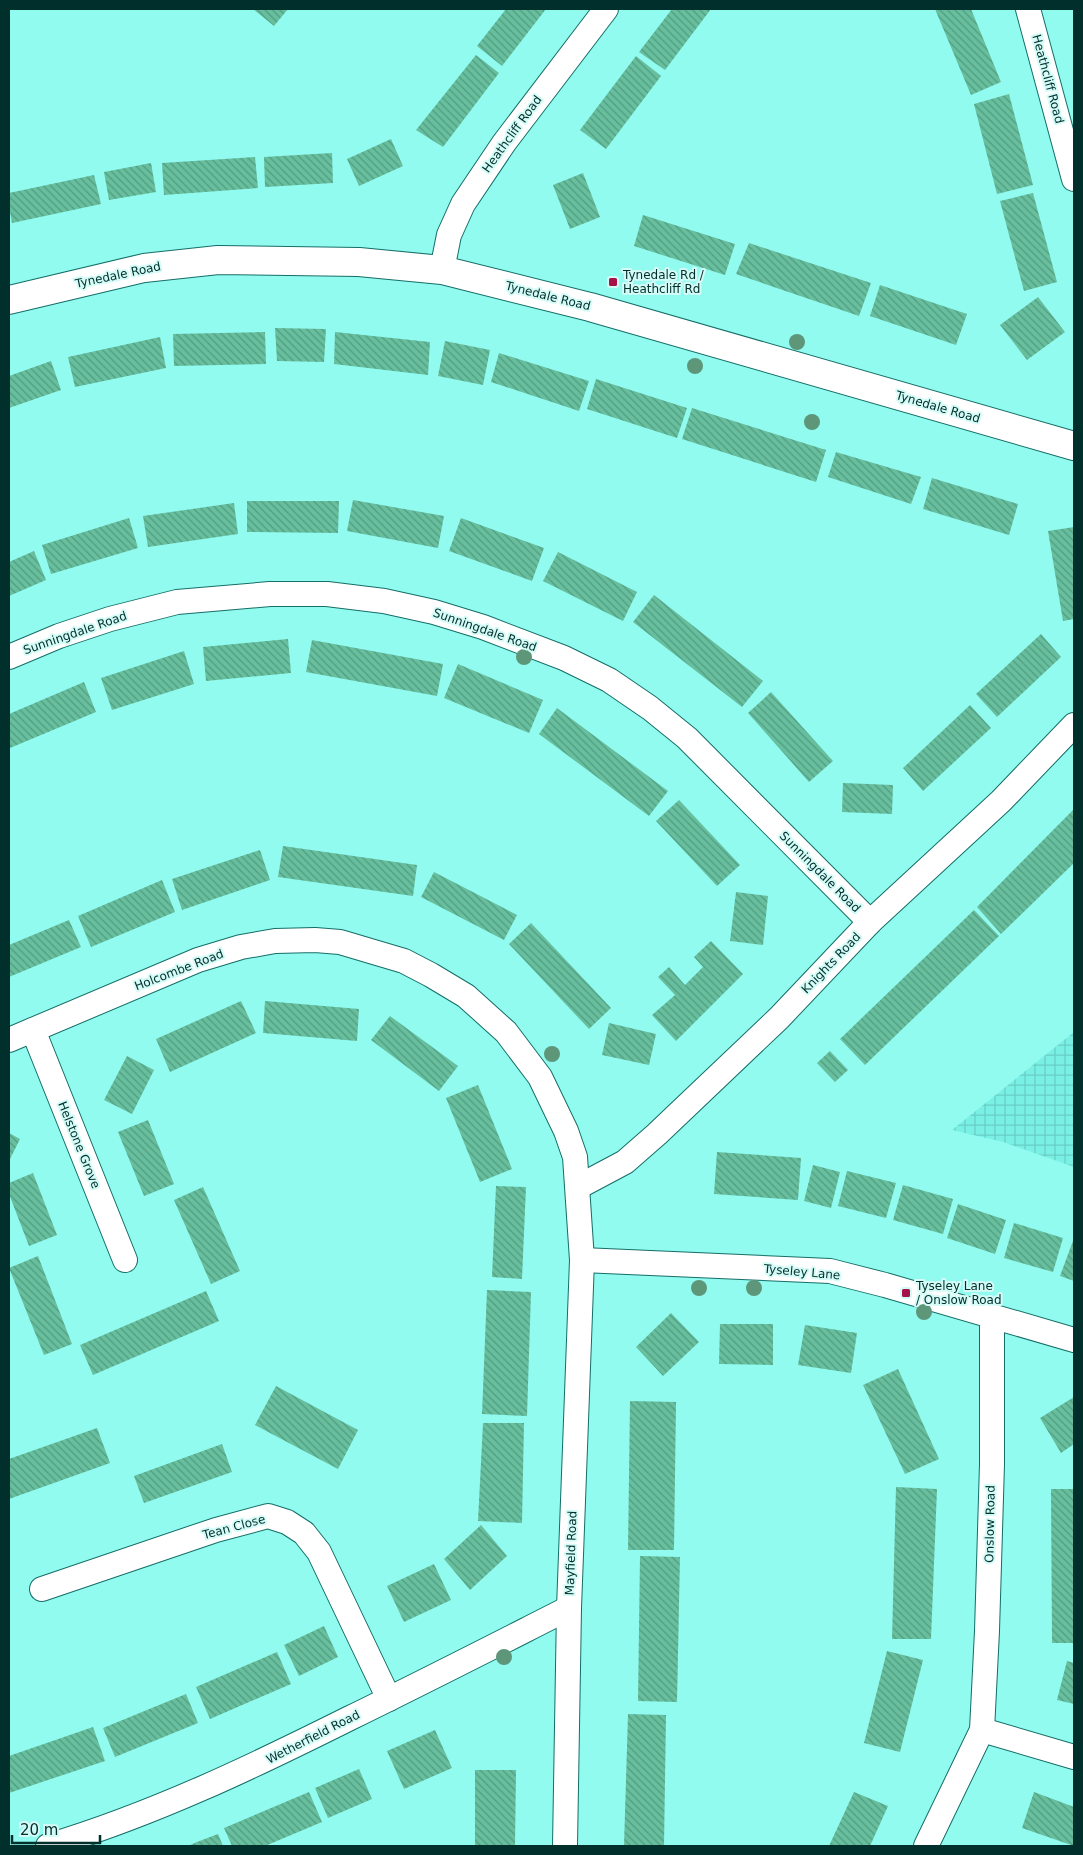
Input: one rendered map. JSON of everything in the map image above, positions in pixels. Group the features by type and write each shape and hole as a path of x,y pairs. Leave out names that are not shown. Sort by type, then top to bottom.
{"street":[{"name":"Heathcliff Road","path":"442,270 448,235 462,204 504,143 606,9"},
{"name":"Heathcliff Road","path":"1028,9 1074,179"},
{"name":"Tynedale Road","path":"9,300 144,268 218,260 359,262 442,270 599,309 1074,446"},
{"name":"Sunningdale Road","path":"9,657 60,636 177,602 270,594 327,594 384,601 434,612 475,624 564,658 608,680 650,708 687,738 870,922"},
{"name":"Knights Road","path":"578,1187 625,1162 657,1134 779,1018 870,922 1001,801 1074,725"},
{"name":"Holcombe Road","path":"9,1040 198,960 241,947 275,941 315,940 340,942 404,961 431,974 466,996 506,1032 540,1078 566,1131 575,1157 582,1260"},
{"name":"Helstone Grove","path":"32,1030 125,1260"},
{"name":"Tyseley Lane","path":"582,1260 830,1272 885,1284 1074,1340"},
{"name":"Mayfield Road","path":"565,1846 569,1608 582,1260"},
{"name":"Onslow Road","path":"926,1846 982,1730 992,1464 992,1317"},
{"name":"Tean Close","path":"42,1589 216,1530 268,1516 287,1522 304,1533 319,1552 389,1699"},
{"name":"Wetherfield Road","path":"48,1846 90,1834 170,1803 256,1766 569,1608"},
{"path":"982,1730 1074,1757"}],"shaded area":[{"path":"1074,1032 1074,1167 1003,1142 952,1130"}],"building":[{"path":"253,9 288,9 274,26"},
{"path":"506,9 546,9 502,66 477,46"},
{"path":"672,9 711,9 665,70 639,52"},
{"path":"935,9 971,9 1001,82 971,95"},
{"path":"476,55 499,73 443,147 416,130"},
{"path":"636,56 661,76 606,149 580,130"},
{"path":"1009,94 1033,185 997,194 974,104"},
{"path":"391,139 403,166 359,186 347,159"},
{"path":"332,153 333,183 265,187 264,157"},
{"path":"255,157 258,188 164,195 162,163"},
{"path":"151,163 156,192 109,200 104,172"},
{"path":"583,173 600,217 570,229 553,185"},
{"path":"94,175 101,204 12,223 9,193"},
{"path":"1033,193 1057,282 1024,291 1000,201"},
{"path":"643,215 735,244 725,275 634,246"},
{"path":"749,243 871,283 859,316 736,274"},
{"path":"880,285 967,314 956,345 870,316"},
{"path":"1038,297 1065,332 1027,360 1000,325"},
{"path":"275,328 326,329 324,362 277,361"},
{"path":"265,332 266,364 174,366 173,334"},
{"path":"335,332 430,342 428,375 334,364"},
{"path":"160,337 166,368 75,387 68,357"},
{"path":"445,341 490,350 483,385 438,376"},
{"path":"499,353 589,381 579,411 491,382"},
{"path":"51,361 61,390 9,408 9,376"},
{"path":"596,379 687,408 677,438 587,409"},
{"path":"692,408 826,450 816,482 682,439"},
{"path":"836,452 921,477 911,504 828,477"},
{"path":"932,478 1018,504 1009,535 923,509"},
{"path":"353,500 444,516 438,548 347,531"},
{"path":"247,501 339,501 338,533 247,532"},
{"path":"234,503 238,534 148,547 143,516"},
{"path":"129,518 138,548 51,574 42,545"},
{"path":"461,518 544,548 532,581 449,551"},
{"path":"1074,527 1074,619 1063,621 1048,531"},
{"path":"34,551 46,580 9,596 9,562"},
{"path":"558,552 637,592 623,621 543,581"},
{"path":"654,595 763,681 742,707 633,622"},
{"path":"1041,634 1061,657 997,717 976,694"},
{"path":"288,639 291,673 206,681 203,647"},
{"path":"312,640 443,664 437,696 306,672"},
{"path":"184,651 194,684 112,710 101,678"},
{"path":"458,664 543,700 529,733 444,698"},
{"path":"84,682 96,712 10,748 9,714"},
{"path":"771,692 833,761 809,782 748,713"},
{"path":"970,705 991,728 923,791 903,768"},
{"path":"557,708 668,791 649,816 539,734"},
{"path":"843,783 893,785 892,814 842,812"},
{"path":"679,800 740,865 717,886 656,821"},
{"path":"1074,809 1074,863 1001,934 977,907"},
{"path":"283,846 417,865 413,896 278,877"},
{"path":"260,850 270,880 182,910 172,879"},
{"path":"434,872 517,915 504,940 421,897"},
{"path":"162,880 175,912 91,947 78,916"},
{"path":"736,892 768,896 763,945 730,941"},
{"path":"974,910 999,936 865,1065 840,1039"},
{"path":"69,920 81,947 9,977 9,945"},
{"path":"531,923 611,1008 589,1029 509,944"},
{"path":"711,941 743,974 676,1041 652,1015 675,995 658,977 669,967 685,985 703,967 694,957"},
{"path":"241,1001 256,1033 170,1072 156,1039"},
{"path":"265,1001 359,1009 357,1041 263,1033"},
{"path":"390,1016 458,1066 439,1091 371,1040"},
{"path":"609,1023 656,1034 649,1065 602,1055"},
{"path":"830,1051 848,1070 835,1082 817,1063"},
{"path":"127,1056 154,1070 132,1114 104,1100"},
{"path":"478,1085 512,1169 480,1182 446,1098"},
{"path":"148,1120 174,1184 144,1196 118,1132"},
{"path":"9,1133 20,1139 9,1161"},
{"path":"717,1152 801,1158 798,1200 714,1194"},
{"path":"813,1165 840,1172 831,1208 804,1201"},
{"path":"847,1171 896,1183 886,1218 838,1206"},
{"path":"33,1173 57,1235 29,1246 9,1194 9,1183"},
{"path":"903,1185 953,1199 943,1234 893,1220"},
{"path":"496,1186 526,1187 522,1279 492,1277"},
{"path":"203,1187 240,1271 211,1284 174,1200"},
{"path":"958,1204 1006,1220 995,1254 947,1238"},
{"path":"1014,1223 1063,1238 1053,1272 1004,1258"},
{"path":"1074,1238 1074,1281 1060,1276"},
{"path":"38,1256 72,1344 44,1355 9,1268"},
{"path":"487,1290 531,1292 527,1416 482,1414"},
{"path":"206,1291 219,1321 93,1375 80,1345"},
{"path":"671,1313 699,1342 663,1376 636,1347"},
{"path":"720,1324 773,1324 773,1365 719,1364"},
{"path":"805,1325 857,1333 851,1373 798,1365"},
{"path":"898,1369 939,1459 905,1474 863,1385"},
{"path":"276,1386 358,1430 338,1469 255,1425"},
{"path":"1074,1397 1074,1444 1061,1453 1040,1418"},
{"path":"630,1401 676,1402 674,1550 628,1550"},
{"path":"483,1423 524,1423 522,1523 478,1521"},
{"path":"97,1428 110,1463 9,1499 9,1459"},
{"path":"222,1444 232,1472 144,1503 134,1476"},
{"path":"896,1487 937,1489 931,1639 892,1639"},
{"path":"1051,1489 1074,1489 1074,1643 1052,1643"},
{"path":"481,1525 507,1556 470,1590 444,1559"},
{"path":"640,1556 680,1557 677,1702 638,1701"},
{"path":"434,1564 451,1600 404,1622 387,1586"},
{"path":"324,1626 338,1657 299,1676 284,1645"},
{"path":"887,1651 923,1660 900,1752 864,1743"},
{"path":"277,1652 291,1684 210,1719 196,1687"},
{"path":"1067,1661 1074,1663 1074,1704 1057,1700"},
{"path":"186,1694 198,1723 115,1757 103,1728"},
{"path":"628,1714 666,1715 664,1846 624,1846"},
{"path":"93,1727 105,1761 9,1793 9,1756"},
{"path":"435,1730 452,1768 404,1789 387,1751"},
{"path":"359,1769 372,1799 328,1818 315,1788"},
{"path":"475,1770 516,1770 515,1846 475,1846"},
{"path":"309,1792 322,1822 265,1846 232,1846 224,1828"},
{"path":"854,1792 888,1806 870,1846 829,1846"},
{"path":"1034,1792 1074,1807 1074,1846 1022,1828"},
{"path":"218,1834 223,1846 188,1846 197,1842"}],"place":[{"name":"Tynedale Rd / Heathcliff Rd","path":"613,282"},
{"name":"Tyseley Lane / Onslow Road","path":"906,1293"}]}
